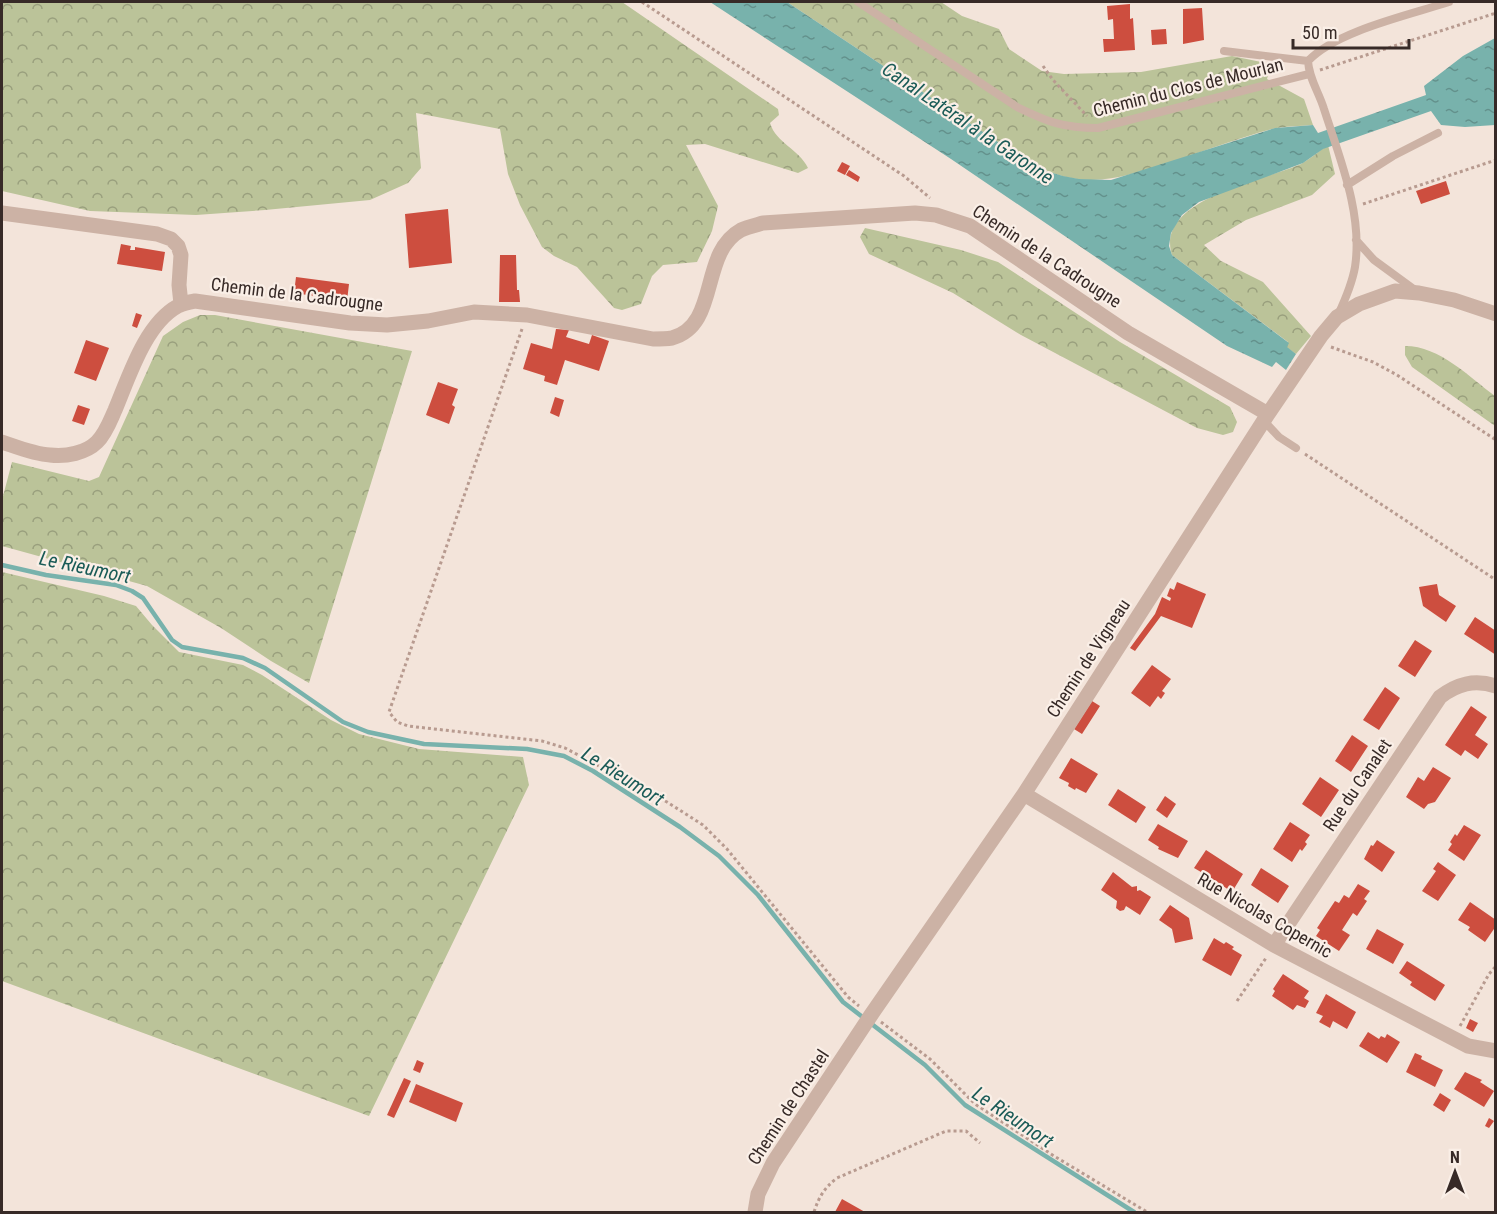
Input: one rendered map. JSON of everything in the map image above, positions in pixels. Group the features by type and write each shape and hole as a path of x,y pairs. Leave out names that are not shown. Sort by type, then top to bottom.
{"street":[{"path":"2,213 157,234 171,239 178,246 181,255 179,285 181,304 163,318 144,345 106,429 97,442 84,451 67,455 49,455 2,442"},
{"name":"Chemin de la Cadrougne","path":"181,304 195,301 350,323 387,325 428,321 474,312 527,315 653,339 672,338 688,330 699,318 719,254 727,241 741,230 763,223 915,213 953,219 970,226 1128,333 1266,417"},
{"path":"1337,317 1359,304 1395,291 1454,300 1496,314"},
{"name":"Chemin de Vigneau","path":"868,1020 1024,794 1266,417 1321,336 1337,317"},
{"name":"Rue du Canalet","path":"1274,945 1440,697 1450,689 1465,683 1487,683 1496,686"},
{"name":"Rue Nicolas Copernic","path":"1024,794 1274,945 1468,1046 1496,1051"},
{"name":"Chemin de Chastel","path":"755,1212 758,1194 773,1163 868,1020"}],"lane":[{"name":"Chemin du Clos de Mourlan","path":"858,2 1017,107 1043,119 1072,128 1098,128 1308,74"},
{"path":"1224,51 1308,61 1329,45 1356,32 1449,2"},
{"path":"1308,61 1308,74 1320,96 1347,185 1356,240 1353,275 1337,317"},
{"path":"1347,185 1393,156 1438,133"},
{"path":"1356,240 1374,260 1419,293"},
{"path":"1266,417 1279,437 1296,448"}],"path":[{"path":"642,2 904,176 953,219"},
{"path":"1308,74 1496,13"},
{"path":"1043,66 1053,80 1098,128"},
{"path":"1352,207 1496,160"},
{"path":"527,315 389,712 397,722 408,726 542,741 565,748 667,802 703,825 727,849 868,1020 930,1059 975,1104 1054,1156 1147,1212"},
{"path":"1326,345 1373,362 1397,375 1496,440"},
{"path":"1296,448 1496,580"},
{"path":"1237,1001 1274,945"},
{"path":"1453,1038 1489,974 1496,966"},
{"path":"814,1212 825,1187 837,1178 946,1131 966,1131 980,1143"}],"green space":[{"path":"2,2 622,2 778,109 779,115 770,123 773,130 804,161 808,168 798,173 705,144 686,145 718,206 712,231 697,262 663,265 652,276 641,304 622,310 614,308 577,267 554,256 542,247 520,205 508,174 500,129 416,113 421,168 408,183 370,200 196,215 90,211 2,191"},
{"path":"787,2 941,2 962,16 999,29 1009,49 1042,71 1064,74 1141,72 1232,56 1271,64 1267,79 1304,99 1313,125 1272,129 1150,169 1113,178 1096,180 1061,176 1022,158"},
{"path":"1328,145 1335,174 1312,195 1246,220 1204,245 1221,261 1263,282 1311,336 1296,354 1286,347 1288,342 1172,255 1171,236 1180,219 1196,206 1217,194 1301,164"},
{"path":"865,228 961,250 998,262 1120,342 1230,407 1237,422 1233,432 1223,435 1197,428 1021,335 953,293 869,254 860,237"},
{"path":"200,315 215,315 412,351 309,683 221,628 147,586 2,546 2,500 12,462 89,481 99,477 163,336 183,322"},
{"path":"1405,346 1418,347 1442,357 1495,396 1495,426 1412,367 1405,355"},
{"path":"2,572 104,596 136,606 179,652 243,665 331,720 359,734 419,749 523,757 529,785 369,1116 2,981"}],"water":[{"name":"Canal Latéral à la Garonne","path":"710,2 787,2 1022,158 1043,170 1079,179 1111,180 1275,128 1313,125 1318,133 1426,95 1424,86 1463,56 1495,38 1495,125 1465,127 1441,125 1431,111 1323,149 1303,163 1199,202 1182,215 1171,233 1169,246 1172,255 1289,343 1287,347 1296,354 1286,370 1276,362 1272,367 1227,346 951,159"}],"building":[{"path":"1130,4 1135,50 1104,52 1103,39 1114,39 1113,19 1108,20 1107,6"},
{"path":"1202,8 1204,40 1183,44 1183,9"},
{"path":"1166,29 1167,44 1152,45 1151,30"},
{"path":"842,162 850,166 845,175 837,171"},
{"path":"849,170 860,177 858,182 846,175"},
{"path":"1446,181 1450,194 1421,204 1416,191"},
{"path":"448,209 452,263 409,268 405,214"},
{"path":"121,244 131,246 130,250 135,250 135,247 165,252 162,271 117,264"},
{"path":"500,255 516,255 517,290 519,290 520,302 499,302"},
{"path":"296,277 349,284 347,301 294,293"},
{"path":"136,313 142,315 137,328 132,326"},
{"path":"556,329 569,330 566,337 589,344 592,335 609,341 599,371 565,360 557,385 544,381 545,376 523,369 531,343 552,349"},
{"path":"86,340 109,348 96,381 74,373"},
{"path":"438,382 458,389 452,405 455,407 449,424 426,415"},
{"path":"555,397 564,400 559,417 550,413"},
{"path":"78,405 90,409 84,425 72,421"},
{"path":"1177,582 1206,594 1192,628 1161,616 1135,651 1130,648 1155,614 1162,597 1170,601 1171,598 1167,596 1170,588 1174,590"},
{"path":"1437,584 1439,595 1456,606 1446,622 1423,606 1419,587"},
{"path":"1475,617 1496,631 1496,655 1464,634"},
{"path":"1415,640 1432,651 1415,677 1398,666"},
{"path":"1152,665 1171,679 1162,691 1165,693 1161,699 1158,696 1150,707 1131,693"},
{"path":"1385,687 1400,698 1379,730 1363,720"},
{"path":"1092,701 1100,706 1082,734 1074,729"},
{"path":"1471,706 1487,717 1475,735 1488,744 1478,759 1465,750 1461,756 1445,745"},
{"path":"1352,735 1368,746 1351,772 1335,761"},
{"path":"1071,758 1098,774 1086,793 1076,788 1075,790 1068,786 1069,783 1059,778"},
{"path":"1433,767 1451,778 1435,802 1428,804 1424,809 1406,797 1418,777 1424,781"},
{"path":"1320,777 1339,790 1321,817 1302,804"},
{"path":"1118,789 1146,807 1136,823 1108,805"},
{"path":"1165,796 1176,804 1167,818 1156,810"},
{"path":"1290,822 1310,835 1305,842 1307,844 1302,851 1300,849 1292,862 1273,849"},
{"path":"1158,824 1188,841 1178,858 1158,849 1159,847 1148,840"},
{"path":"1464,825 1481,835 1464,861 1448,850 1455,834 1457,836"},
{"path":"1377,840 1395,852 1382,872 1364,859 1371,845 1373,846"},
{"path":"1206,850 1243,874 1232,892 1202,870 1201,872 1194,868"},
{"path":"1438,862 1456,875 1438,901 1422,891 1436,871 1433,869"},
{"path":"1261,868 1289,886 1278,903 1251,885"},
{"path":"1113,872 1132,887 1137,886 1137,891 1140,890 1151,897 1140,915 1126,906 1120,911 1116,908 1117,901 1101,890"},
{"path":"1358,884 1370,891 1364,899 1367,901 1357,916 1353,913 1342,930 1350,935 1339,951 1316,936 1320,930 1317,928 1335,901 1339,903 1344,895 1349,898"},
{"path":"1470,902 1496,920 1496,926 1485,942 1468,930 1470,927 1458,920"},
{"path":"1170,905 1189,918 1193,939 1175,943 1172,929 1159,920"},
{"path":"1377,929 1404,944 1393,964 1366,949"},
{"path":"1214,938 1224,944 1226,942 1242,955 1231,976 1202,960"},
{"path":"1407,961 1445,985 1435,1001 1410,985 1412,982 1399,973"},
{"path":"1283,974 1309,991 1304,998 1309,1001 1305,1008 1297,1005 1293,1010 1272,996 1275,991 1273,989"},
{"path":"1326,994 1356,1012 1347,1029 1333,1021 1330,1028 1319,1022 1323,1016 1316,1013"},
{"path":"1470,1019 1478,1023 1473,1032 1466,1028"},
{"path":"1368,1032 1379,1039 1381,1036 1385,1038 1387,1034 1400,1042 1387,1063 1359,1046"},
{"path":"1415,1053 1422,1056 1421,1059 1443,1070 1435,1087 1406,1072"},
{"path":"417,1060 424,1063 420,1073 413,1070"},
{"path":"1465,1072 1482,1080 1480,1082 1494,1091 1484,1107 1454,1089"},
{"path":"404,1078 411,1081 394,1118 387,1115"},
{"path":"416,1084 463,1103 456,1122 409,1102"},
{"path":"1440,1093 1451,1100 1444,1112 1433,1105"},
{"path":"1489,1118 1494,1121 1489,1128 1485,1126"},
{"path":"842,1199 865,1212 835,1212"}],"waterway":[{"name":"Le Rieumort","path":"2,565 46,575 116,585 132,591 143,598 172,640 182,647 243,658 265,668 343,722 368,732 424,744 527,749 564,756 593,771 680,827 719,856 758,895 843,1002 925,1065 965,1105 1134,1212"}]}
